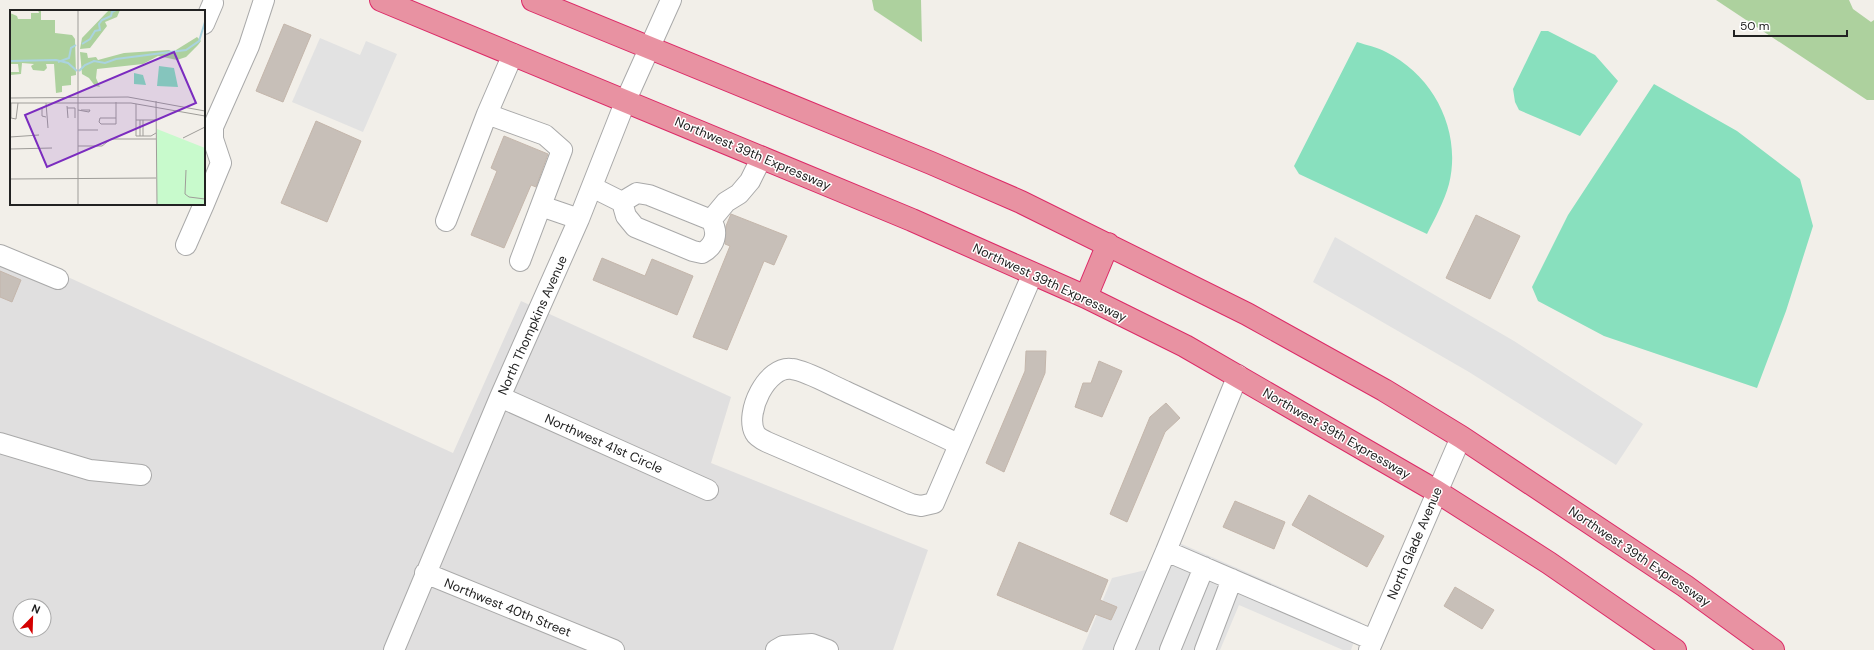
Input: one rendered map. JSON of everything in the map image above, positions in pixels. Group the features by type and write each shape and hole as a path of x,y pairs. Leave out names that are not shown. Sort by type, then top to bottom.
{"highway":[{"name":"Northwest 39th Expressway","path":"381,0 626,100 1033,273 1086,297 1184,346 1238,375 1436,491 1549,563 1675,650"},
{"name":"Northwest 39th Expressway","path":"533,0 931,163 1021,202 1108,244 1290,337 1384,390 1461,436 1685,586 1772,650"},
{"path":"1086,297 1108,244"}],"street":[{"path":"205,202 221,163 212,133 212,110 249,46 264,0"},
{"name":"North Thompkins Avenue","path":"394,650 500,397 579,219 626,100 671,0"},
{"path":"205,22 213,3"},
{"path":"446,221 487,114 513,54"},
{"path":"487,114 545,135 562,150 520,260"},
{"path":"711,220 726,202 739,194 750,181 762,157"},
{"path":"592,187 622,202 626,216 635,227 702,253 709,249 716,235 716,228 711,220 649,195 637,193 622,202"},
{"path":"186,245 204,205"},
{"path":"541,206 579,219"},
{"path":"0,255 58,280"},
{"path":"958,444 819,379 791,368 775,373 767,380 755,402 752,426 756,434 766,442 911,504 921,506 934,503 958,444 1033,273"},
{"path":"1124,650 1238,375"},
{"name":"Northwest 41st Circle","path":"500,397 708,490"},
{"name":"North Glade Avenue","path":"1371,645 1436,491 1461,436"},
{"path":"0,443 10,448 90,470 141,475"},
{"path":"1166,551 1232,579 1371,645"},
{"path":"1170,650 1204,568"},
{"name":"Northwest 40th Street","path":"425,573 614,650"},
{"path":"1204,650 1232,579"},
{"path":"776,650 782,646 812,644 828,650"}],"shaded area":[{"path":"320,38 360,55 366,41 397,54 363,132 292,102"},
{"path":"1335,237 1514,341 1643,424 1616,465 1469,372 1313,282"},
{"path":"0,246 453,453 521,301 731,397 711,463 928,550 893,650 0,650"},
{"path":"1161,535 1361,622 1351,650 1343,650 1239,605 1220,650 1082,650 1112,578 1146,570"}],"green space":[{"path":"872,0 921,0 922,42 874,10"},
{"path":"1716,0 1849,0 1853,9 1871,22 1874,20 1874,100 1867,100"},
{"path":"1541,31 1548,31 1595,55 1618,81 1580,136 1519,110 1515,102 1513,89"},
{"path":"1357,42 1386,52 1403,62 1418,75 1430,90 1440,107 1447,125 1451,144 1452,164 1449,184 1442,204 1427,234 1299,174 1294,166"},
{"path":"1654,84 1737,131 1800,179 1813,226 1786,311 1757,388 1604,336 1538,301 1532,287 1568,215"}],"building":[{"path":"284,24 311,35 283,102 256,91"},
{"path":"316,121 361,141 327,222 281,203"},
{"path":"504,136 548,154 536,187 531,185 504,248 471,235 497,171 491,168"},
{"path":"731,214 787,236 774,265 764,261 727,350 693,337 730,246 725,244 726,226"},
{"path":"1476,215 1520,236 1490,299 1446,278"},
{"path":"602,258 645,276 652,259 693,276 677,315 593,280"},
{"path":"0,271 21,280 12,302 0,297"},
{"path":"1026,351 1046,351 1045,373 1004,472 986,463 1025,371"},
{"path":"1099,361 1122,371 1102,417 1075,407 1083,383 1091,383"},
{"path":"1166,403 1180,418 1165,432 1127,522 1110,514 1150,417"},
{"path":"1309,495 1384,536 1367,567 1292,525"},
{"path":"1235,501 1285,522 1274,549 1223,527"},
{"path":"1019,542 1108,580 1100,600 1117,607 1111,620 1095,614 1087,632 997,595"},
{"path":"1455,587 1494,610 1482,629 1444,606"}]}
